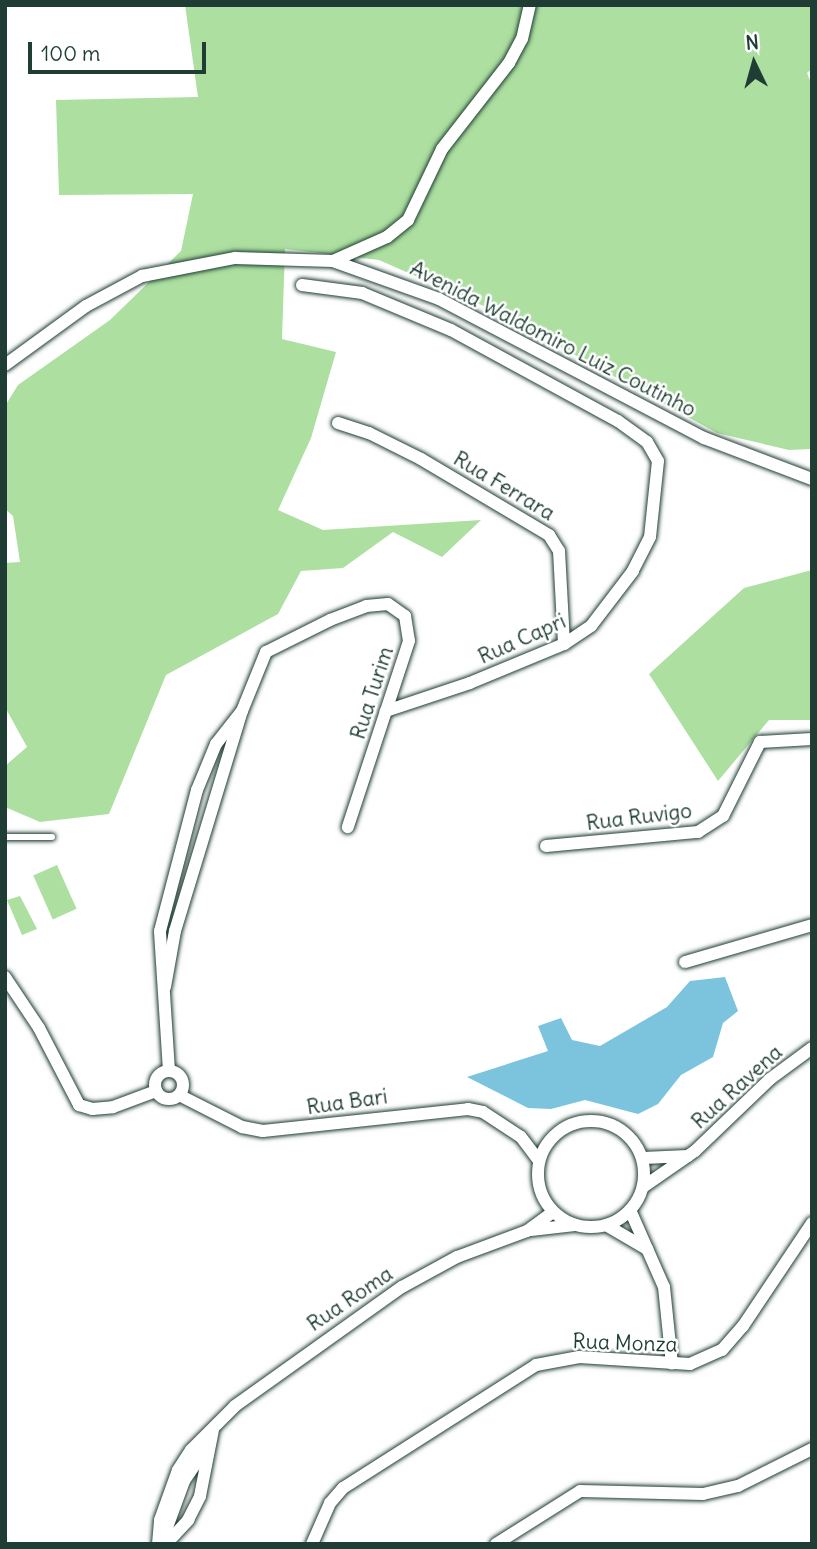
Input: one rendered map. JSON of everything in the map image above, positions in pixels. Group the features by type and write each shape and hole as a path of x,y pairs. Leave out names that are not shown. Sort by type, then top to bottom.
{"street":[{"path":"333,261 387,237 408,219 442,149 509,62 522,39 530,5"},
{"name":"Avenida Waldomiro Luiz Coutinho","path":"5,365 86,306 142,276 235,258 333,261 439,299 704,438 812,479"},
{"name":"Rua Capri","path":"302,285 362,293 406,307 618,421 653,451 659,485 643,552 591,626 564,644 470,683 386,711"},
{"name":"Rua Ferrara","path":"338,423 369,433 421,459 549,535 559,551 564,644"},
{"name":"Rua Turim","path":"165,987 175,930 242,711 266,652 330,620 379,604 397,608 409,627 409,641 348,827"},
{"name":"Rua Turim","path":"169,1071 160,931 180,847 216,744 242,711"},
{"name":"Rua Ruvigo","path":"546,846 698,832 723,816 760,743 812,739"},
{"path":"685,962 812,925"},
{"path":"5,977 39,1028 79,1105 92,1110 113,1107 156,1091"},
{"name":"Rua Ravena","path":"643,1187 688,1156 770,1079 812,1048"},
{"path":"169,1071 183,1082 179,1095 166,1099 156,1091 157,1078 169,1071"},
{"name":"Rua Bari","path":"179,1095 251,1130 281,1131 459,1109 483,1112 521,1137 539,1161"},
{"path":"607,1225 630,1210 643,1187 643,1158 625,1132 596,1120 566,1127 548,1142 539,1161 539,1188 553,1212 577,1225 607,1225 647,1249"},
{"name":"Rua Bari","path":"521,1137 548,1142"},
{"name":"Rua Ravena","path":"643,1158 688,1156"},
{"path":"630,1210 664,1287 672,1364"},
{"name":"Rua Roma","path":"527,1231 553,1212"},
{"name":"Rua Monza","path":"312,1544 330,1503 343,1488 536,1365 579,1357 672,1364 709,1358 732,1340 812,1223"},
{"name":"Rua Roma","path":"162,1542 160,1520 178,1469 213,1430 266,1381 402,1287 457,1257 527,1231 577,1225"},
{"path":"162,1542 188,1520 200,1496 213,1430"},
{"name":"Rua Roma","path":"162,1542 185,1480 204,1456 213,1430"},
{"path":"496,1544 580,1491 703,1494 738,1486 812,1449"},
{"path":"162,1542 185,1511 204,1456"}],"lane":[{"path":"5,837 52,837"}],"green space":[{"path":"185,5 812,5 812,69 807,73 812,85 812,449 789,450 717,433 495,311 379,260 285,249 282,339 336,352 311,438 278,510 323,530 481,520 442,557 393,532 343,568 301,571 278,614 166,675 109,814 40,822 5,807 5,766 27,747 5,707 5,563 20,562 13,516 5,509 5,406 18,385 110,320 181,251 193,194 59,195 56,100 198,97"},
{"path":"812,570 812,720 769,720 718,781 649,674 744,588"},
{"path":"57,865 77,909 53,919 33,876"},
{"path":"20,896 37,929 22,935 7,900"}],"water":[{"path":"725,977 738,1011 723,1023 713,1057 681,1075 658,1104 638,1114 585,1100 551,1109 528,1108 467,1077 548,1051 538,1026 561,1018 572,1040 600,1046 667,1007 690,981"}]}
